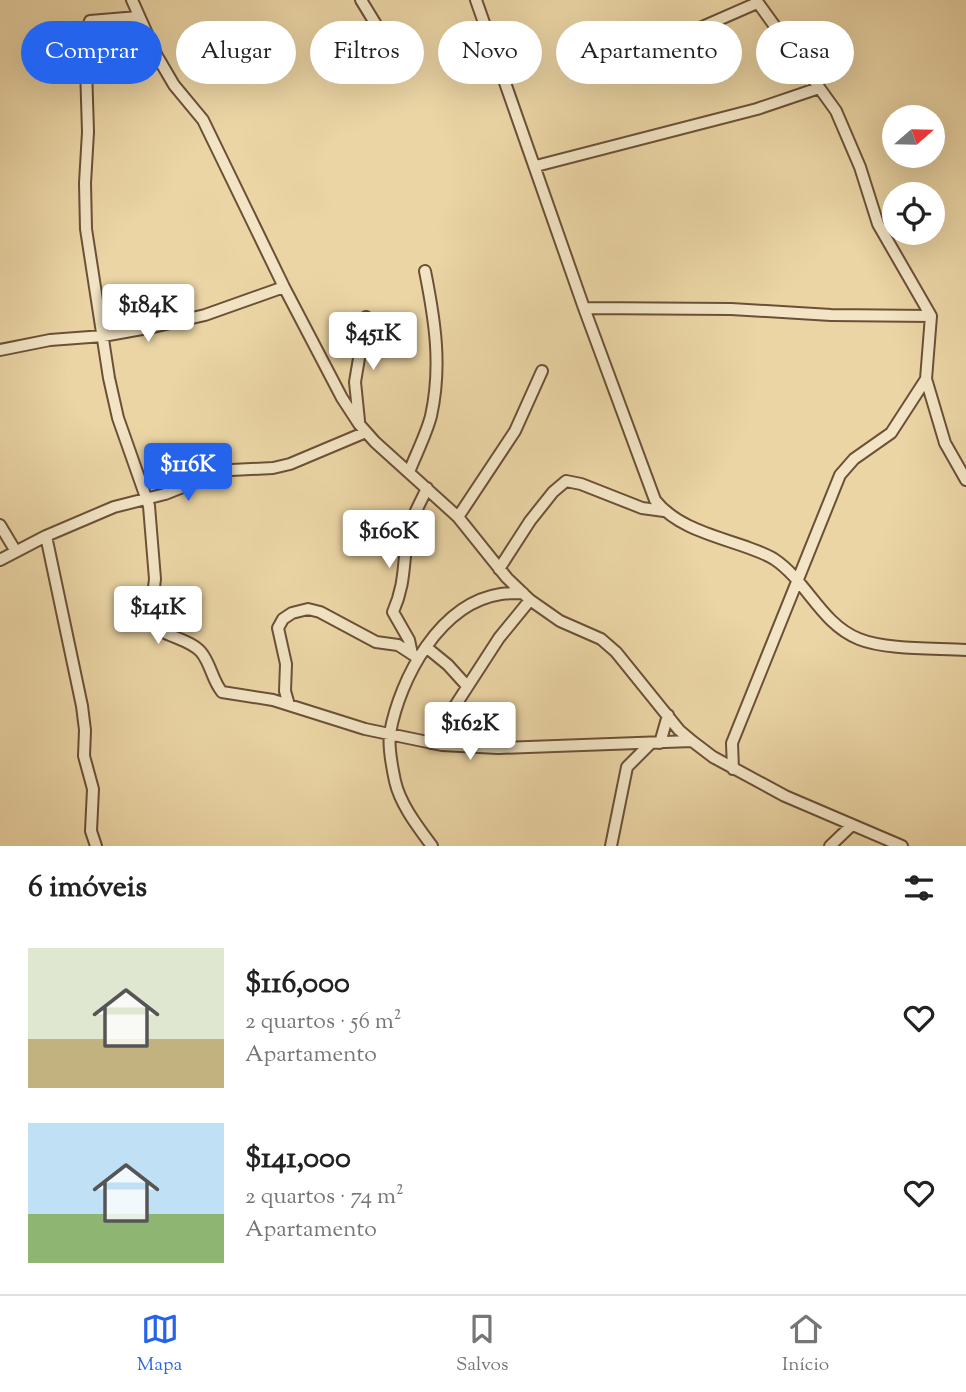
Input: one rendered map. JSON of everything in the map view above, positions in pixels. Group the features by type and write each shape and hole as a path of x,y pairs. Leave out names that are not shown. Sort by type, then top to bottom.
{"street":[{"path":"132,0 157,56 174,85 203,120 284,286 342,398 362,428 458,517 499,569 526,597 552,616 601,639 616,653 692,741 733,769 785,796 902,846"},
{"path":"361,0 374,21"},
{"path":"476,0 584,308 655,500 664,511 681,522 770,556 798,581 833,623 847,634 879,644 966,650"},
{"path":"714,21 756,2 836,111 847,133 878,224 931,317 926,379 945,443 966,480"},
{"path":"138,17 90,21 85,34 88,132 85,210 118,418 147,497 155,579 150,613 153,626 187,640 201,652 222,692 273,700 390,735 431,743 498,748 692,741"},
{"path":"536,166 757,109 819,88"},
{"path":"409,472 430,418 436,369 437,337 425,271"},
{"path":"0,350 50,340 103,336 205,315 284,286"},
{"path":"584,308 731,309 931,317"},
{"path":"362,428 355,382 366,317"},
{"path":"458,517 515,431 542,372"},
{"path":"733,769 732,743 840,475 854,459 891,433 926,379"},
{"path":"0,560 46,536 114,507 165,494 232,470 290,464 362,428"},
{"path":"499,569 523,531 553,492 566,481 581,484 642,508 664,511"},
{"path":"415,656 393,612 401,594 410,526 427,488"},
{"path":"0,525 15,551"},
{"path":"46,536 82,706 84,756 93,789 91,831 96,846"},
{"path":"500,594 507,578"},
{"path":"432,846 409,813 396,784 390,735 410,669 415,656 457,614 500,594 526,597"},
{"path":"431,743 526,597"},
{"path":"289,705 285,691 286,664 278,628 283,619 292,613 308,609 320,612 376,642 398,645 415,656"},
{"path":"426,647 448,665 467,686"},
{"path":"273,700 285,691"},
{"path":"611,846 628,766 656,743 668,715"},
{"path":"713,757 732,743"},
{"path":"613,745 628,766"},
{"path":"830,846 852,825"}]}
